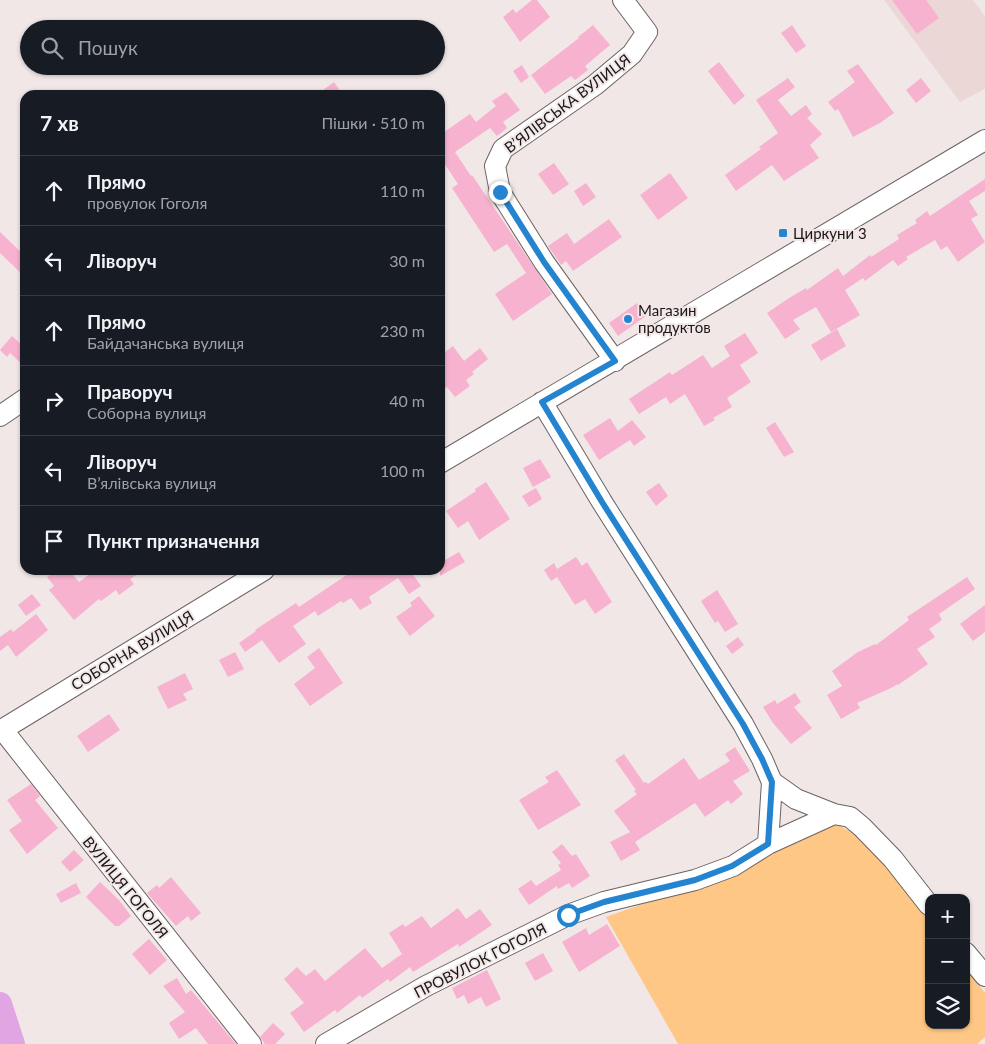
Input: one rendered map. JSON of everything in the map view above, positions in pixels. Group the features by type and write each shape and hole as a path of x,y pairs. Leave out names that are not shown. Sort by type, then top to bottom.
{"street":[{"name":"В’ЯЛІВСЬКА ВУЛИЦЯ","path":"615,361 544,262 500,192 495,166 503,150 595,85 632,54 648,32 624,0"},
{"path":"445,460 985,140"},
{"path":"0,416 20,402"},
{"path":"542,402 602,502 743,724 762,759 772,782 768,844"},
{"name":"СОБОРНА ВУЛИЦЯ","path":"1,730 256,575"},
{"name":"ВУЛИЦЯ ГОГОЛЯ","path":"1,730 251,1044"},
{"path":"772,782 796,798 834,814 850,817 893,859 925,900"},
{"name":"ПРОВУЛОК ГОГОЛЯ","path":"330,1042 426,986 568,915 604,902 695,880 732,866 768,844 834,814"},
{"path":"970,958 985,976"}],"shaded area":[{"path":"884,0 973,0 985,16 985,89 960,102"},
{"path":"831,821 869,842 890,865 925,913 925,1029 970,1029 970,974 985,993 985,1037 977,1044 678,1044 606,917 687,888"}],"building":[{"path":"532,0 537,0 550,17 520,42 503,17 513,9 516,13"},
{"path":"892,0 926,0 939,18 917,34"},
{"path":"593,25 610,45 585,66 588,70 575,80 571,76 545,94 531,75"},
{"path":"792,25 806,46 796,53 781,33"},
{"path":"719,62 745,96 734,105 708,71"},
{"path":"858,64 894,113 880,123 853,137 838,109 835,111 828,102 855,82 847,71"},
{"path":"522,65 529,77 521,83 513,71"},
{"path":"788,78 795,87 778,100 791,116 806,105 812,114 807,118 822,134 810,145 819,158 784,181 772,165 736,191 725,175 761,149 759,147 778,133 756,100"},
{"path":"921,78 931,91 916,103 906,90"},
{"path":"334,82 340,90 323,90"},
{"path":"506,92 520,110 503,122 507,128 497,136 490,128 455,152 552,294 513,321 495,294 526,273 507,244 494,252 452,188 458,184 445,164 445,132 470,114 476,122 496,106 492,101"},
{"path":"554,163 569,184 553,195 538,174"},
{"path":"670,173 688,198 658,220 640,195"},
{"path":"985,179 985,191 969,201 978,215 971,219 985,242 958,262 947,246 941,250 935,240 906,257 908,259 898,266 893,260 865,281 863,278 845,290 860,315 831,332 816,307 793,320 800,329 785,339 767,313 806,288 807,290 838,268 843,276 870,255 871,257 899,239 897,235 917,223 915,220 927,211 930,216"},
{"path":"586,183 596,197 583,206 574,191"},
{"path":"609,219 622,237 573,271 566,261 561,265 548,246 567,233 574,244"},
{"path":"0,232 20,251 20,272 0,253"},
{"name":"Магазин продуктов","path":"637,303 646,316 618,336 609,323"},
{"path":"837,329 846,346 821,361 811,345"},
{"path":"745,333 758,353 740,365 751,382 727,398 732,407 713,418 715,420 704,426 685,394 670,404 666,397 639,414 629,399 670,372 672,375 703,355 712,368 730,356 724,346"},
{"path":"12,336 20,343 20,362 10,353 7,357 0,350"},
{"path":"453,346 464,361 480,348 488,359 472,372 474,374 466,380 470,386 455,397 447,387 445,388 445,352"},
{"path":"610,418 618,431 632,420 646,437 634,446 630,440 599,460 583,435"},
{"path":"775,422 794,452 784,457 766,428"},
{"path":"540,459 551,477 533,487 523,468"},
{"path":"486,482 510,519 479,540 468,521 458,528 446,511"},
{"path":"659,483 668,496 656,506 646,492"},
{"path":"536,488 542,499 529,507 522,496"},
{"path":"459,552 465,562 445,573 445,560"},
{"path":"576,557 582,566 587,562 612,602 595,614 585,599 575,605 557,577 551,581 544,570 554,563 557,569"},
{"path":"50,575 73,575 79,582 89,575 136,575 130,579 134,584 119,595 116,590 101,601 99,599 74,620 49,590 54,586 47,577"},
{"path":"347,575 413,575 421,586 409,594 398,578 369,597 372,603 360,610 351,598 343,603 341,601 318,616 315,611 293,626 306,644 279,663 262,640 245,652 239,643 296,603 299,607"},
{"path":"967,577 975,589 939,614 942,620 929,629 935,637 917,649 928,664 898,685 857,703 860,708 841,719 827,695 842,686 832,671 858,652 876,645 909,620 907,617"},
{"path":"717,590 738,624 725,632 718,621 715,623 701,601"},
{"path":"32,594 41,605 26,616 18,605"},
{"path":"419,596 435,616 410,636 396,617 412,606 410,603"},
{"path":"985,605 985,632 973,641 960,624"},
{"path":"36,614 48,630 16,657 8,645 0,651 0,637 11,629 13,632"},
{"path":"738,637 744,645 732,654 726,646"},
{"path":"319,648 343,683 310,706 294,684 315,668 307,657"},
{"path":"235,652 244,669 228,677 219,660"},
{"path":"185,673 193,689 183,694 187,700 168,709 157,687"},
{"path":"795,693 801,702 794,707 812,728 791,744 773,723 763,707 775,700 777,704"},
{"path":"109,714 120,730 88,752 77,736"},
{"path":"735,747 750,771 733,781 743,794 731,804 728,800 705,817 695,803 635,842 640,850 621,861 610,842 630,832 614,811 637,794 615,760 624,754 644,783 648,784 684,758 699,780 730,761 725,754"},
{"path":"557,770 581,805 538,830 519,800 549,782 545,777"},
{"path":"31,784 40,796 35,800 58,828 27,854 9,830 22,821 7,800"},
{"path":"562,844 572,856 576,854 590,876 572,888 569,883 558,889 557,886 529,905 518,889 531,880 536,886 561,870 558,865 561,863 552,852"},
{"path":"74,850 84,860 70,872 61,862"},
{"path":"171,877 201,913 191,921 188,916 176,926 147,893 157,885 159,888"},
{"path":"100,882 119,900 131,916 119,926 115,926 86,897"},
{"path":"76,883 81,893 61,903 56,894"},
{"path":"458,908 466,919 480,909 492,925 459,947 458,944 413,972 410,967 390,982 388,979 362,998 360,995 337,1013 335,1010 304,1032 290,1013 304,1003 284,979 297,967 306,976 315,969 325,981 365,948 382,968 402,954 389,933 403,924 405,927 422,916 431,928"},
{"path":"607,924 620,946 579,972 562,942 586,928 589,935"},
{"path":"149,939 167,960 150,975 132,954"},
{"path":"543,953 553,971 535,981 525,963"},
{"path":"487,970 501,999 486,1007 481,997 468,1004 464,995 457,999 452,988"},
{"path":"177,978 186,994 191,990 236,1044 208,1044 196,1028 179,1039 169,1023 185,1012 163,986"},
{"path":"273,1023 285,1034 275,1044 265,1044 260,1037"}],"waterway":[{"path":"0,1004 13,1044"}],"place":[{"name":"Циркуни 3","path":"783,233"},
{"name":"Магазин продуктов","path":"628,319"}],"route":[{"path":"500,192 544,262 615,361 542,402 602,502 743,724 772,782 768,844 732,866 695,880 604,902 568,915"}]}
